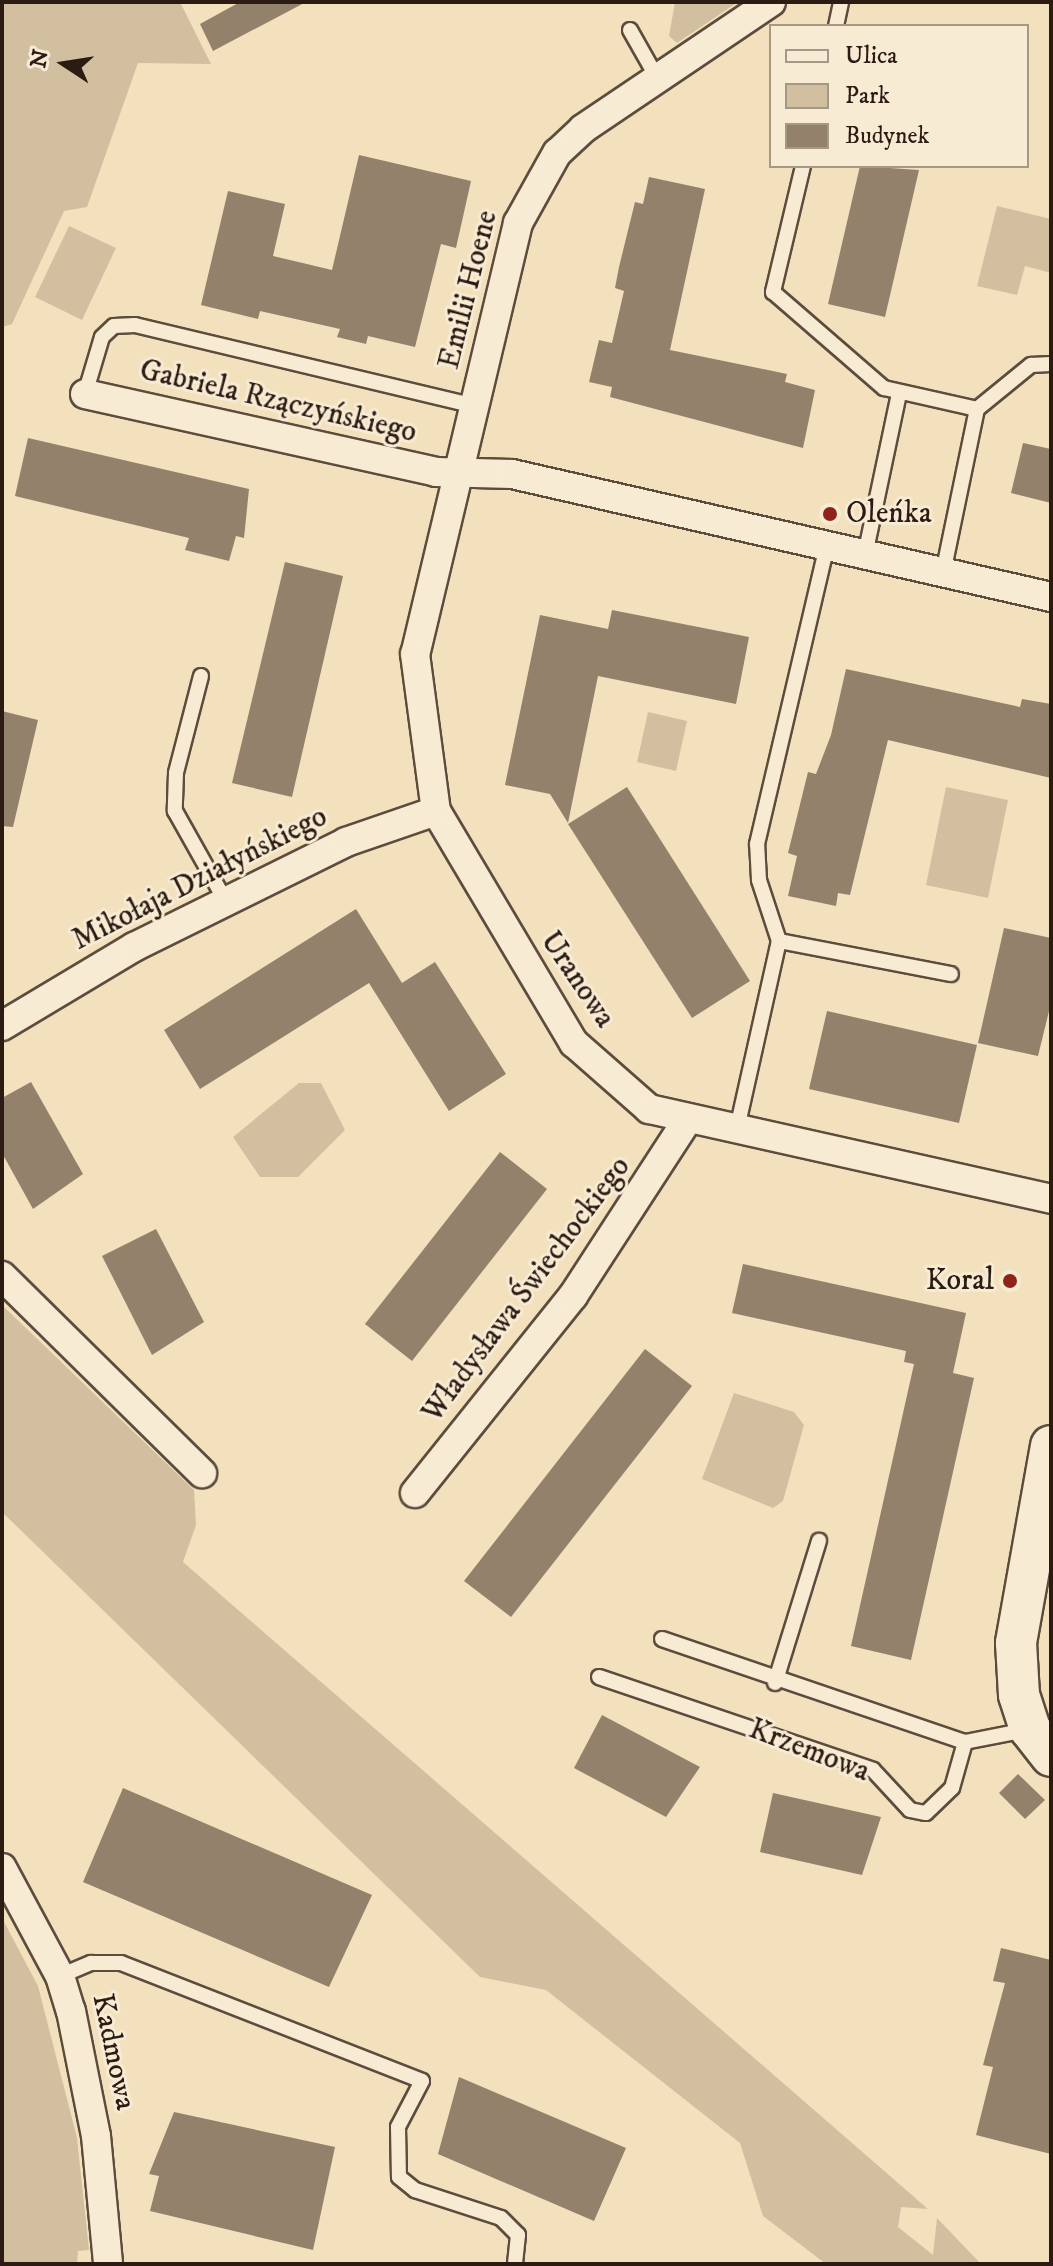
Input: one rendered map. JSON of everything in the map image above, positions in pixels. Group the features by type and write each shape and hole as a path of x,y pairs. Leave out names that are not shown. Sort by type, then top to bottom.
{"street":[{"name":"Emilii Hoene","path":"457,473 518,223 533,188 557,153 656,76 771,2"},
{"name":"Gabriela Rzączyńskiego","path":"85,394 457,473 512,474 1051,597"},
{"name":"Uranowa","path":"457,473 415,654 436,811 574,1043 628,1094 686,1122 1051,1199"},
{"name":"Mikołaja Działyńskiego","path":"2,1026 226,902 346,842 436,811"},
{"name":"Władysława Świechockiego","path":"415,1493 573,1296 686,1122"},
{"path":"2,1276 202,1473"},
{"path":"1041,1743 1019,1695 1016,1643 1051,1446"},
{"name":"Kadmowa","path":"2,1868 60,1976 96,2136 108,2264"}],"lane":[{"path":"836,24 841,2"},
{"path":"630,30 656,76"},
{"path":"803,168 773,292 899,394 977,409"},
{"path":"85,394 102,337 114,326 135,325 474,406"},
{"path":"943,573 977,409 1031,365 1051,364"},
{"path":"865,555 899,394"},
{"path":"736,1133 779,941 759,880 757,844 827,546"},
{"path":"201,676 176,773 175,811 226,902"},
{"path":"779,941 951,974"},
{"path":"775,1683 819,1541"},
{"path":"662,1639 775,1683 965,1742 1041,1743"},
{"name":"Krzemowa","path":"599,1677 873,1770 910,1810 926,1813 952,1788 965,1742"},
{"path":"60,1976 91,1963 121,1963 422,2081 398,2127 399,2177 415,2190 501,2218 518,2235 515,2264"}],"green space":[{"path":"2,2 180,2 211,64 138,63 87,207 64,211 12,324 2,327"},
{"path":"675,2 738,2 677,43 669,36"},
{"path":"997,206 1051,219 1051,273 1025,266 1017,295 977,286"},
{"path":"69,226 116,248 82,320 35,297"},
{"path":"648,712 687,721 676,771 637,762"},
{"path":"946,787 1008,800 988,898 926,885"},
{"path":"299,1083 321,1083 345,1130 298,1177 260,1177 233,1137"},
{"path":"2,1305 194,1490 196,1525 183,1562 928,2209 901,2207 898,2227 933,2255 937,2218 981,2264 826,2264 763,2216 740,2143 546,1990 480,1977 2,1512"},
{"path":"734,1393 794,1412 804,1425 783,1501 773,1508 702,1479"},
{"path":"2,1918 38,1986 77,2138 89,2250 78,2251 77,2264 2,2264"}],"building":[{"path":"240,2 306,2 213,51 200,24"},
{"path":"359,155 471,181 456,248 441,244 415,347 368,336 366,344 337,337 340,329 260,311 258,319 201,305 228,191 285,204 273,256 332,270"},
{"path":"860,168 919,170 885,317 828,304"},
{"path":"649,177 705,189 670,350 787,374 785,382 815,390 803,448 610,397 612,387 589,382 599,340 612,343 624,291 615,288 619,267 635,202 643,204"},
{"path":"28,438 249,489 244,538 236,536 229,561 185,550 189,538 15,496"},
{"path":"1023,443 1051,449 1051,503 1011,493"},
{"path":"285,562 343,576 292,797 232,783"},
{"path":"612,610 749,637 736,704 598,676 568,823 550,794 505,785 540,615 608,629"},
{"path":"846,669 1020,707 1022,699 1051,704 1051,778 888,740 850,895 838,893 836,906 788,896 797,856 788,853 808,772 816,774 831,735"},
{"path":"2,711 38,720 13,827 2,826"},
{"path":"627,787 750,981 692,1018 568,824"},
{"path":"356,909 402,983 435,962 506,1074 449,1111 369,983 200,1089 164,1030"},
{"path":"1004,928 1051,938 1051,1003 1038,1056 978,1043"},
{"path":"827,1011 977,1045 959,1123 809,1089"},
{"path":"31,1082 83,1174 33,1209 2,1153 2,1098"},
{"path":"500,1152 547,1189 412,1361 365,1324"},
{"path":"156,1229 204,1322 152,1355 102,1256"},
{"path":"743,1264 966,1313 953,1373 974,1378 911,1660 851,1646 914,1364 904,1362 906,1351 732,1313"},
{"path":"645,1349 692,1386 511,1617 464,1581"},
{"path":"602,1715 700,1767 666,1817 574,1768"},
{"path":"1018,1774 1045,1800 1025,1819 999,1793"},
{"path":"123,1788 372,1895 329,1987 83,1882"},
{"path":"773,1793 881,1817 862,1875 760,1852"},
{"path":"1001,1948 1051,1960 1051,2154 976,2135 993,2067 983,2065 1005,1983 993,1981"},
{"path":"459,2077 626,2148 594,2221 438,2154"},
{"path":"174,2112 335,2147 313,2250 150,2211 159,2176 149,2174"}],"place":[{"name":"Oleńka","path":"830,514"},
{"name":"Koral","path":"1010,1281"}]}
